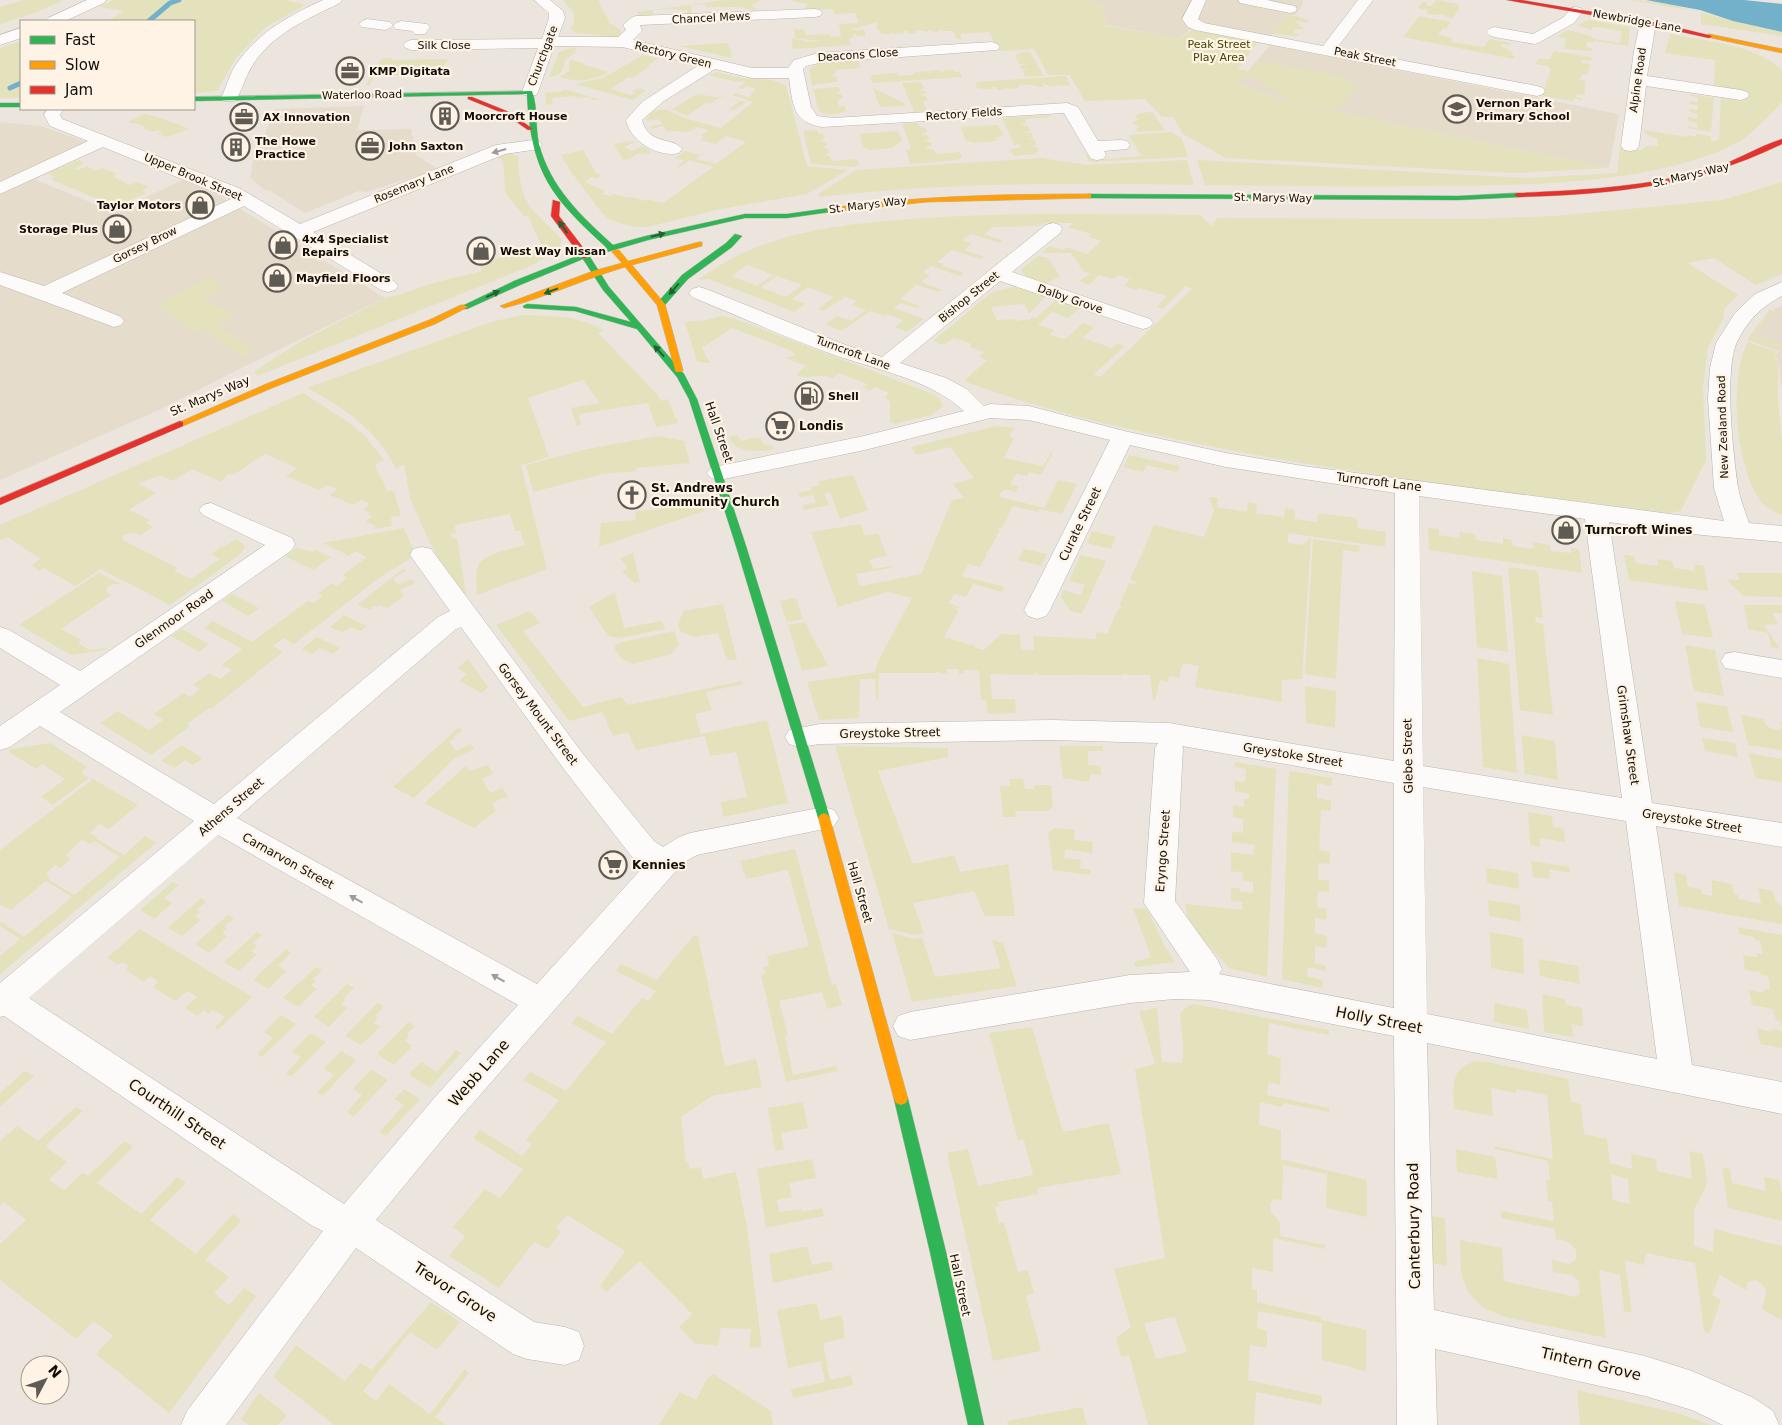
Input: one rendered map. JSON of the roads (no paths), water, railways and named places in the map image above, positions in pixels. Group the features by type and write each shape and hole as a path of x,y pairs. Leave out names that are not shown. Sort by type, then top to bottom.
{"main road":[{"name":"Newbridge Lane","path":"1510,0 1648,23 1782,51"},
{"name":"Newbridge Lane","path":"1705,34 1782,44"},
{"path":"1705,34 1765,51 1782,59"},
{"name":"Waterloo Road","path":"195,99 530,92"},
{"path":"530,92 531,137"},
{"path":"454,94 500,109 531,137"},
{"path":"0,105 20,105"},
{"name":"Hall Street","path":"531,137 543,172 557,193 628,264 661,304 681,376 702,422 824,818 896,1072 944,1272 976,1425"},
{"name":"St. Marys Way","path":"0,502 270,385 432,322 517,283 585,256 646,238 745,216 787,216 877,203 999,196 1458,198 1577,193 1670,182 1706,174 1755,156 1778,143"},
{"name":"Hall Street","path":"557,193 555,216 638,327 681,376"},
{"name":"St. Marys Way","path":"771,227 787,216"},
{"name":"St. Marys Way","path":"432,322 496,308 596,273 723,237 742,235 685,277 661,304"},
{"path":"496,308 562,306 638,327"}],"street":[{"path":"304,0 331,2"},
{"name":"Churchgate","path":"530,92 558,14 552,7 540,0"},
{"name":"Peak Street","path":"1199,0 1190,19 1193,24 1537,91"},
{"path":"1244,0 1290,9"},
{"path":"1328,50 1366,0"},
{"path":"55,20 91,1"},
{"path":"229,98 235,82 250,56 270,35 294,19 331,2"},
{"path":"1535,39 1570,20 1576,11"},
{"name":"Chancel Mews","path":"622,42 634,31 631,25 636,22 790,18 815,13"},
{"path":"294,19 310,22"},
{"name":"Alpine Road","path":"1635,142 1639,80 1648,23"},
{"path":"367,24 385,25"},
{"path":"401,26 422,27 420,31"},
{"path":"1494,32 1555,43"},
{"path":"0,40 20,33"},
{"name":"Rectory Green","path":"549,42 560,40 622,42 758,74 796,73"},
{"name":"Silk Close","path":"411,45 473,52 549,42"},
{"name":"Deacons Close","path":"796,73 796,66 800,63 818,58 983,43"},
{"path":"673,149 644,139 634,120 641,110 712,64"},
{"name":"Rectory Fields","path":"796,73 807,115 814,120 850,122 1064,108 1072,111 1094,151 1121,145"},
{"path":"1639,80 1741,95"},
{"name":"Upper Brook Street","path":"54,110 52,115 56,122 210,182 245,199 388,286"},
{"name":"Rosemary Lane","path":"298,232 531,137"},
{"path":"654,162 689,138"},
{"path":"0,189 104,140"},
{"name":"Gorsey Brow","path":"45,293 245,199"},
{"name":"Bishop Street","path":"885,365 1053,229"},
{"name":"Dalby Grove","path":"998,274 1143,323"},
{"path":"0,278 45,293 114,321"},
{"name":"New Zealand Road","path":"1739,531 1726,488 1719,398 1721,368 1726,343 1742,317 1762,298 1782,288"},
{"name":"Turncroft Lane","path":"708,302 950,389 959,394 980,414"},
{"name":"Turncroft Lane","path":"719,473 865,443 999,410 1022,411 1123,437 1226,460 1303,473 1739,531 1782,534"},
{"name":"Curate Street","path":"1037,610 1123,437"},
{"name":"Glebe Street","path":"1407,486 1410,1027"},
{"name":"Glenmoor Road","path":"0,740 283,544 211,510"},
{"name":"Grimshaw Street","path":"1596,512 1677,1077"},
{"name":"Gorsey Mount Street","path":"422,555 574,761 643,849 664,864"},
{"name":"Athens Street","path":"3,1001 447,623 465,615"},
{"path":"0,636 80,684"},
{"path":"1734,661 1782,669"},
{"name":"Carnarvon Street","path":"40,713 216,820 541,1002"},
{"name":"Greystoke Street","path":"799,737 820,734 1052,730 1169,733 1782,835"},
{"name":"Eryngo Street","path":"1170,748 1159,902 1206,969"},
{"name":"Webb Lane","path":"201,1425 350,1225 448,1107 664,864 677,852 690,845 824,818"},
{"name":"Holly Street","path":"910,1026 1130,989 1192,985 1209,986 1410,1027 1782,1098"},
{"name":"Courthill Street","path":"3,1001 324,1213 350,1225"},
{"name":"Canterbury Road","path":"1410,1027 1417,1425"},
{"name":"Trevor Grove","path":"350,1225 372,1237 527,1340 565,1346"},
{"name":"Tintern Grove","path":"1415,1326 1601,1366 1679,1385 1706,1394 1760,1425"}],"water":[{"path":"1646,0 1744,0 1782,4 1782,32 1733,21 1700,10"}],"waterway":[{"path":"150,20 170,3 179,0"},
{"path":"10,88 20,83"}],"place":[{"name":"KMP Digitata","path":"350,71"},
{"name":"Vernon Park Primary School","path":"1457,109"},
{"name":"Moorcroft House","path":"445,116"},
{"name":"AX Innovation","path":"244,117"},
{"name":"John Saxton","path":"370,146"},
{"name":"The Howe Practice","path":"236,147"},
{"name":"Taylor Motors","path":"200,205"},
{"name":"Storage Plus","path":"117,229"},
{"name":"4x4 Specialist Repairs","path":"283,245"},
{"name":"West Way Nissan","path":"481,251"},
{"name":"Mayfield Floors","path":"277,278"},
{"name":"Shell","path":"809,396"},
{"name":"Londis","path":"780,426"},
{"name":"St. Andrews Community Church","path":"632,495"},
{"name":"Turncroft Wines","path":"1566,530"},
{"name":"Kennies","path":"613,865"}],"park label":[{"name":"Peak Street Play Area","path":"1219,50"}]}
